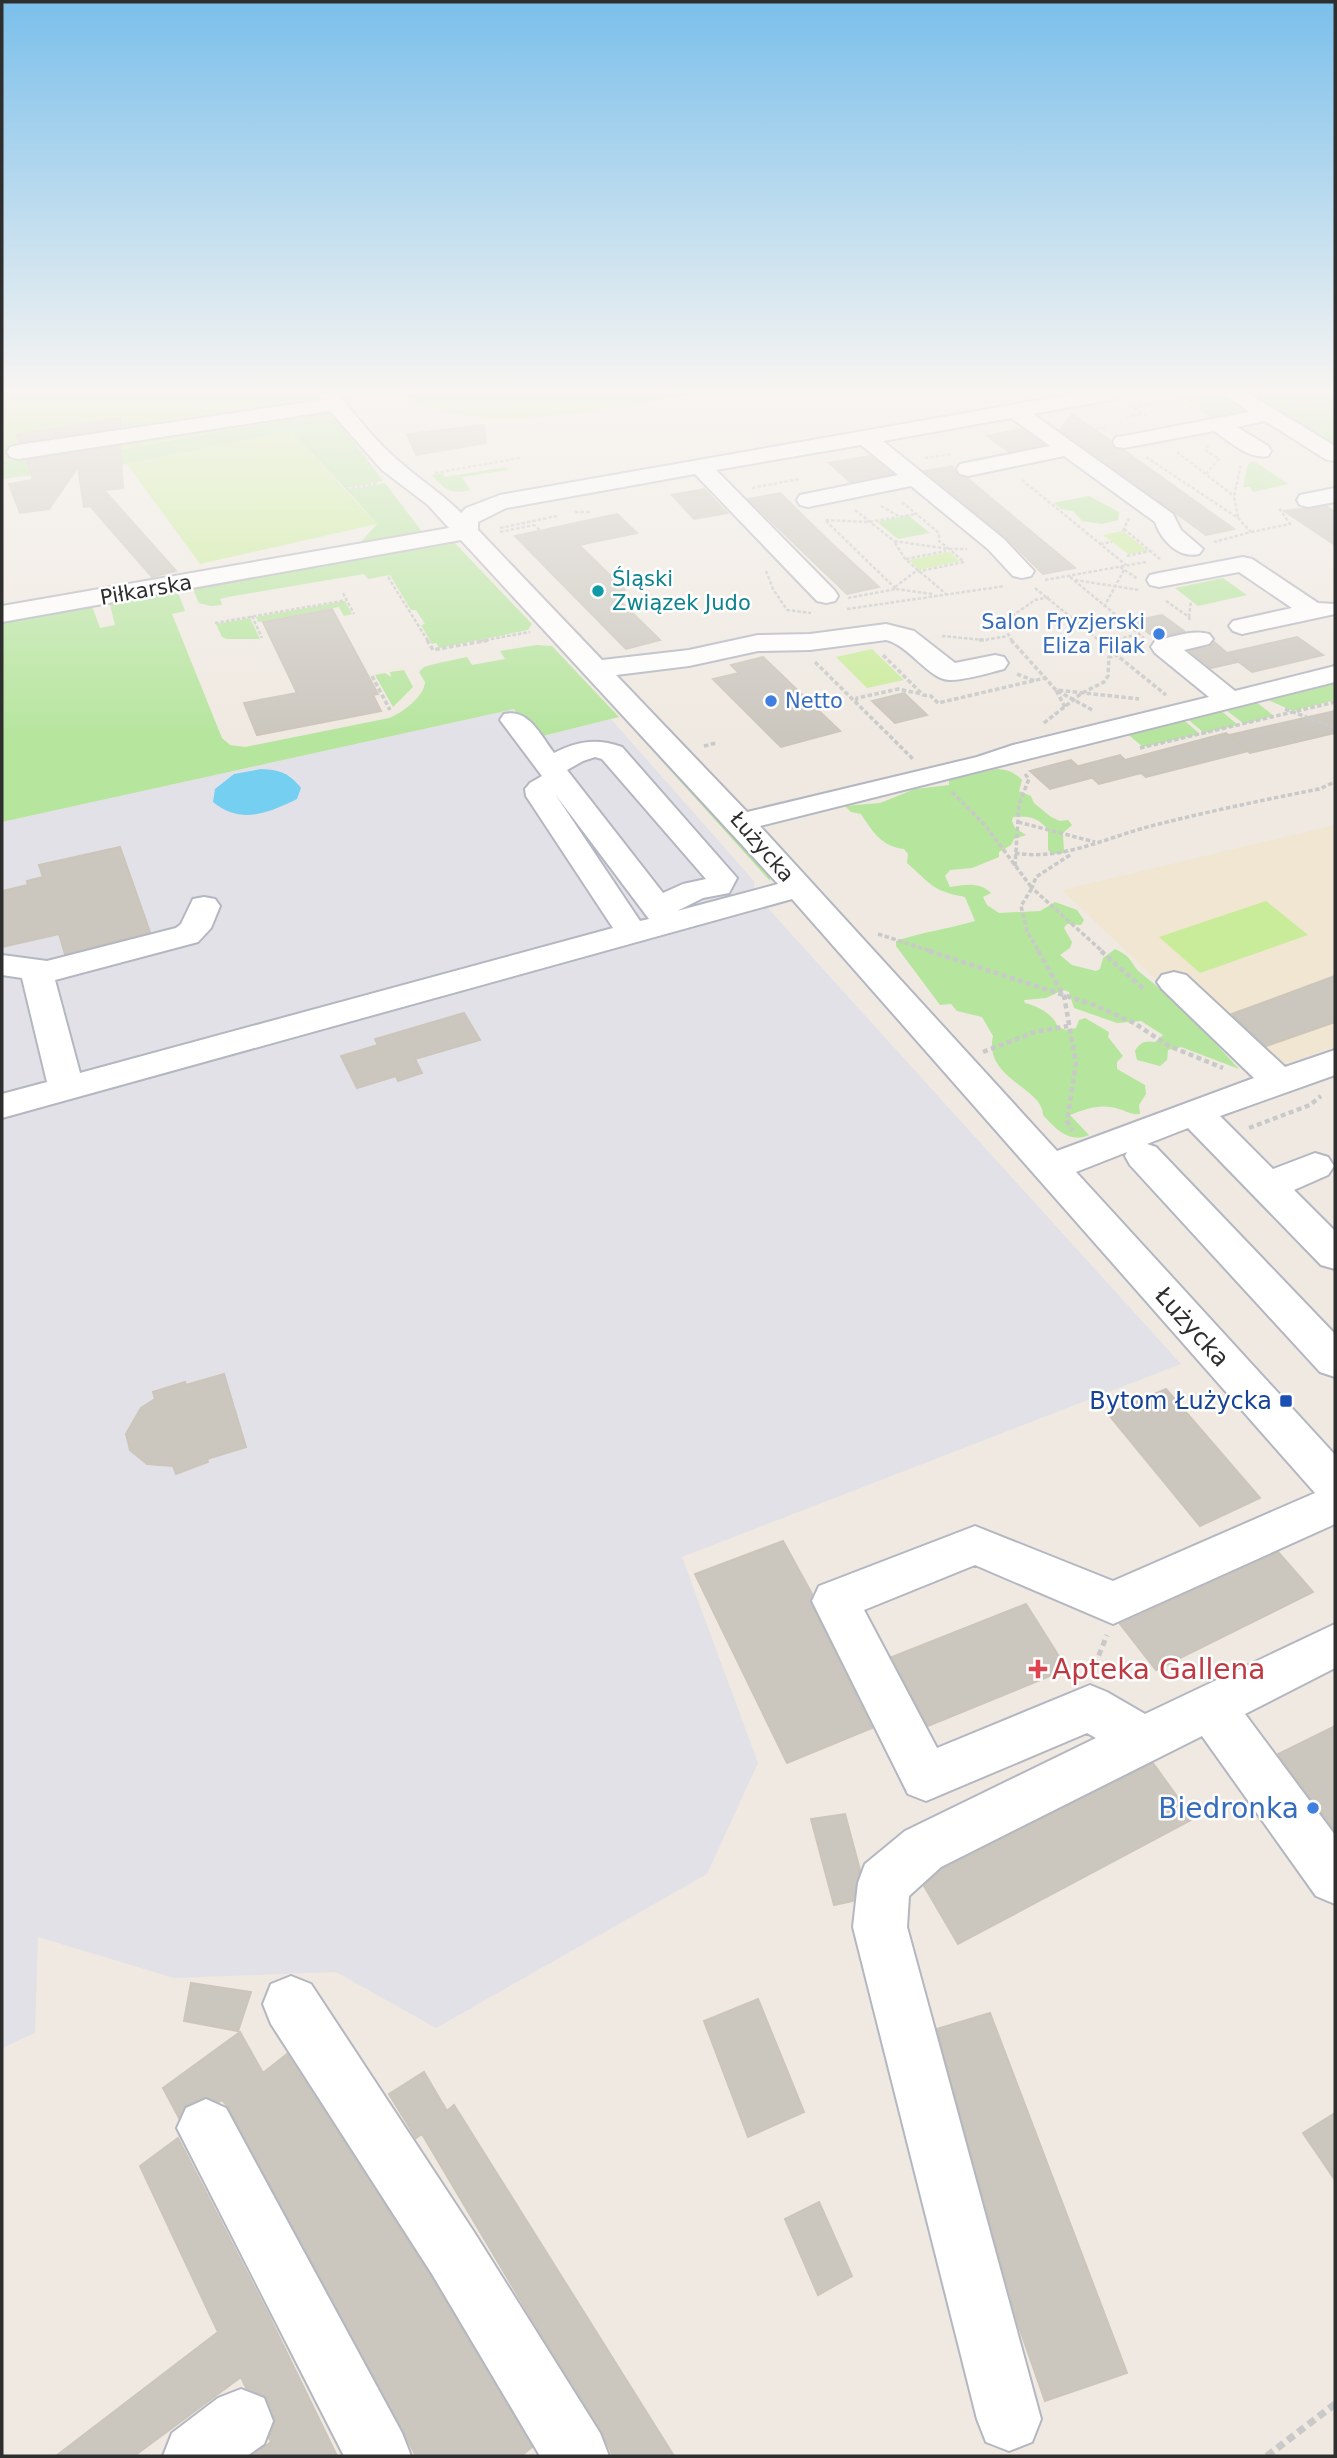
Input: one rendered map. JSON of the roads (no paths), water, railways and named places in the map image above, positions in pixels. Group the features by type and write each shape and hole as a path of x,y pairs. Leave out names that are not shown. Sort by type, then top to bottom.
{"street":[{"path":"446,508 477,532"},
{"path":"477,532 466,521 485,508"},
{"path":"739,508 830,605"},
{"path":"955,508 996,544 1019,578"},
{"path":"1150,508 1165,519 1170,533 1191,549"},
{"name":"Piłkarska","path":"2,614 183,585 477,532"},
{"name":"Łużycka","path":"477,532 549,632 597,669 740,822 1335,1485"},
{"path":"1156,582 1243,564 1325,610"},
{"path":"1242,626 1325,610"},
{"path":"597,669 666,667 758,643 805,624 868,634 898,634 913,641 950,672 996,658"},
{"path":"1195,628 1164,647 1230,701"},
{"path":"740,822 795,797 932,776 1180,707 1230,701 1335,674"},
{"path":"514,720 664,916"},
{"path":"2,1105 632,933 664,916 694,891 718,886 722,878 612,753 600,747 574,752 541,789 541,796 632,933"},
{"path":"664,916 798,888"},
{"path":"38,974 187,934 195,928 204,906"},
{"path":"2,965 36,969 66,1088"},
{"path":"1163,989 1279,1082"},
{"path":"1050,1168 1279,1082 1331,1077"},
{"path":"1194,1112 1335,1255"},
{"path":"1143,1156 1335,1361"},
{"path":"1267,1186 1315,1166"},
{"path":"1143,1740 1090,1708 926,1777 835,1601 975,1545 1113,1603 1335,1504"},
{"path":"1009,2420 880,1927 884,1883 923,1849 1335,1645"},
{"path":"1210,1707 1335,1878"},
{"path":"291,2004 453,2253 575,2456"},
{"path":"206,2128 379,2456"}],"water":[{"path":"261,769 279,771 292,779 301,788 297,799 276,809 244,815 223,809 213,802 215,789 234,774"}],"place":[{"name":"Śląski Związek Judo","path":"598,591"},
{"name":"Salon Fryzjerski Eliza Filak","path":"1159,634"},
{"name":"Netto","path":"771,701"},
{"name":"Bytom Łużycka","path":"1286,1401"},
{"name":"Apteka Gallena","path":"1038,1669"},
{"name":"Biedronka","path":"1313,1808"}]}
